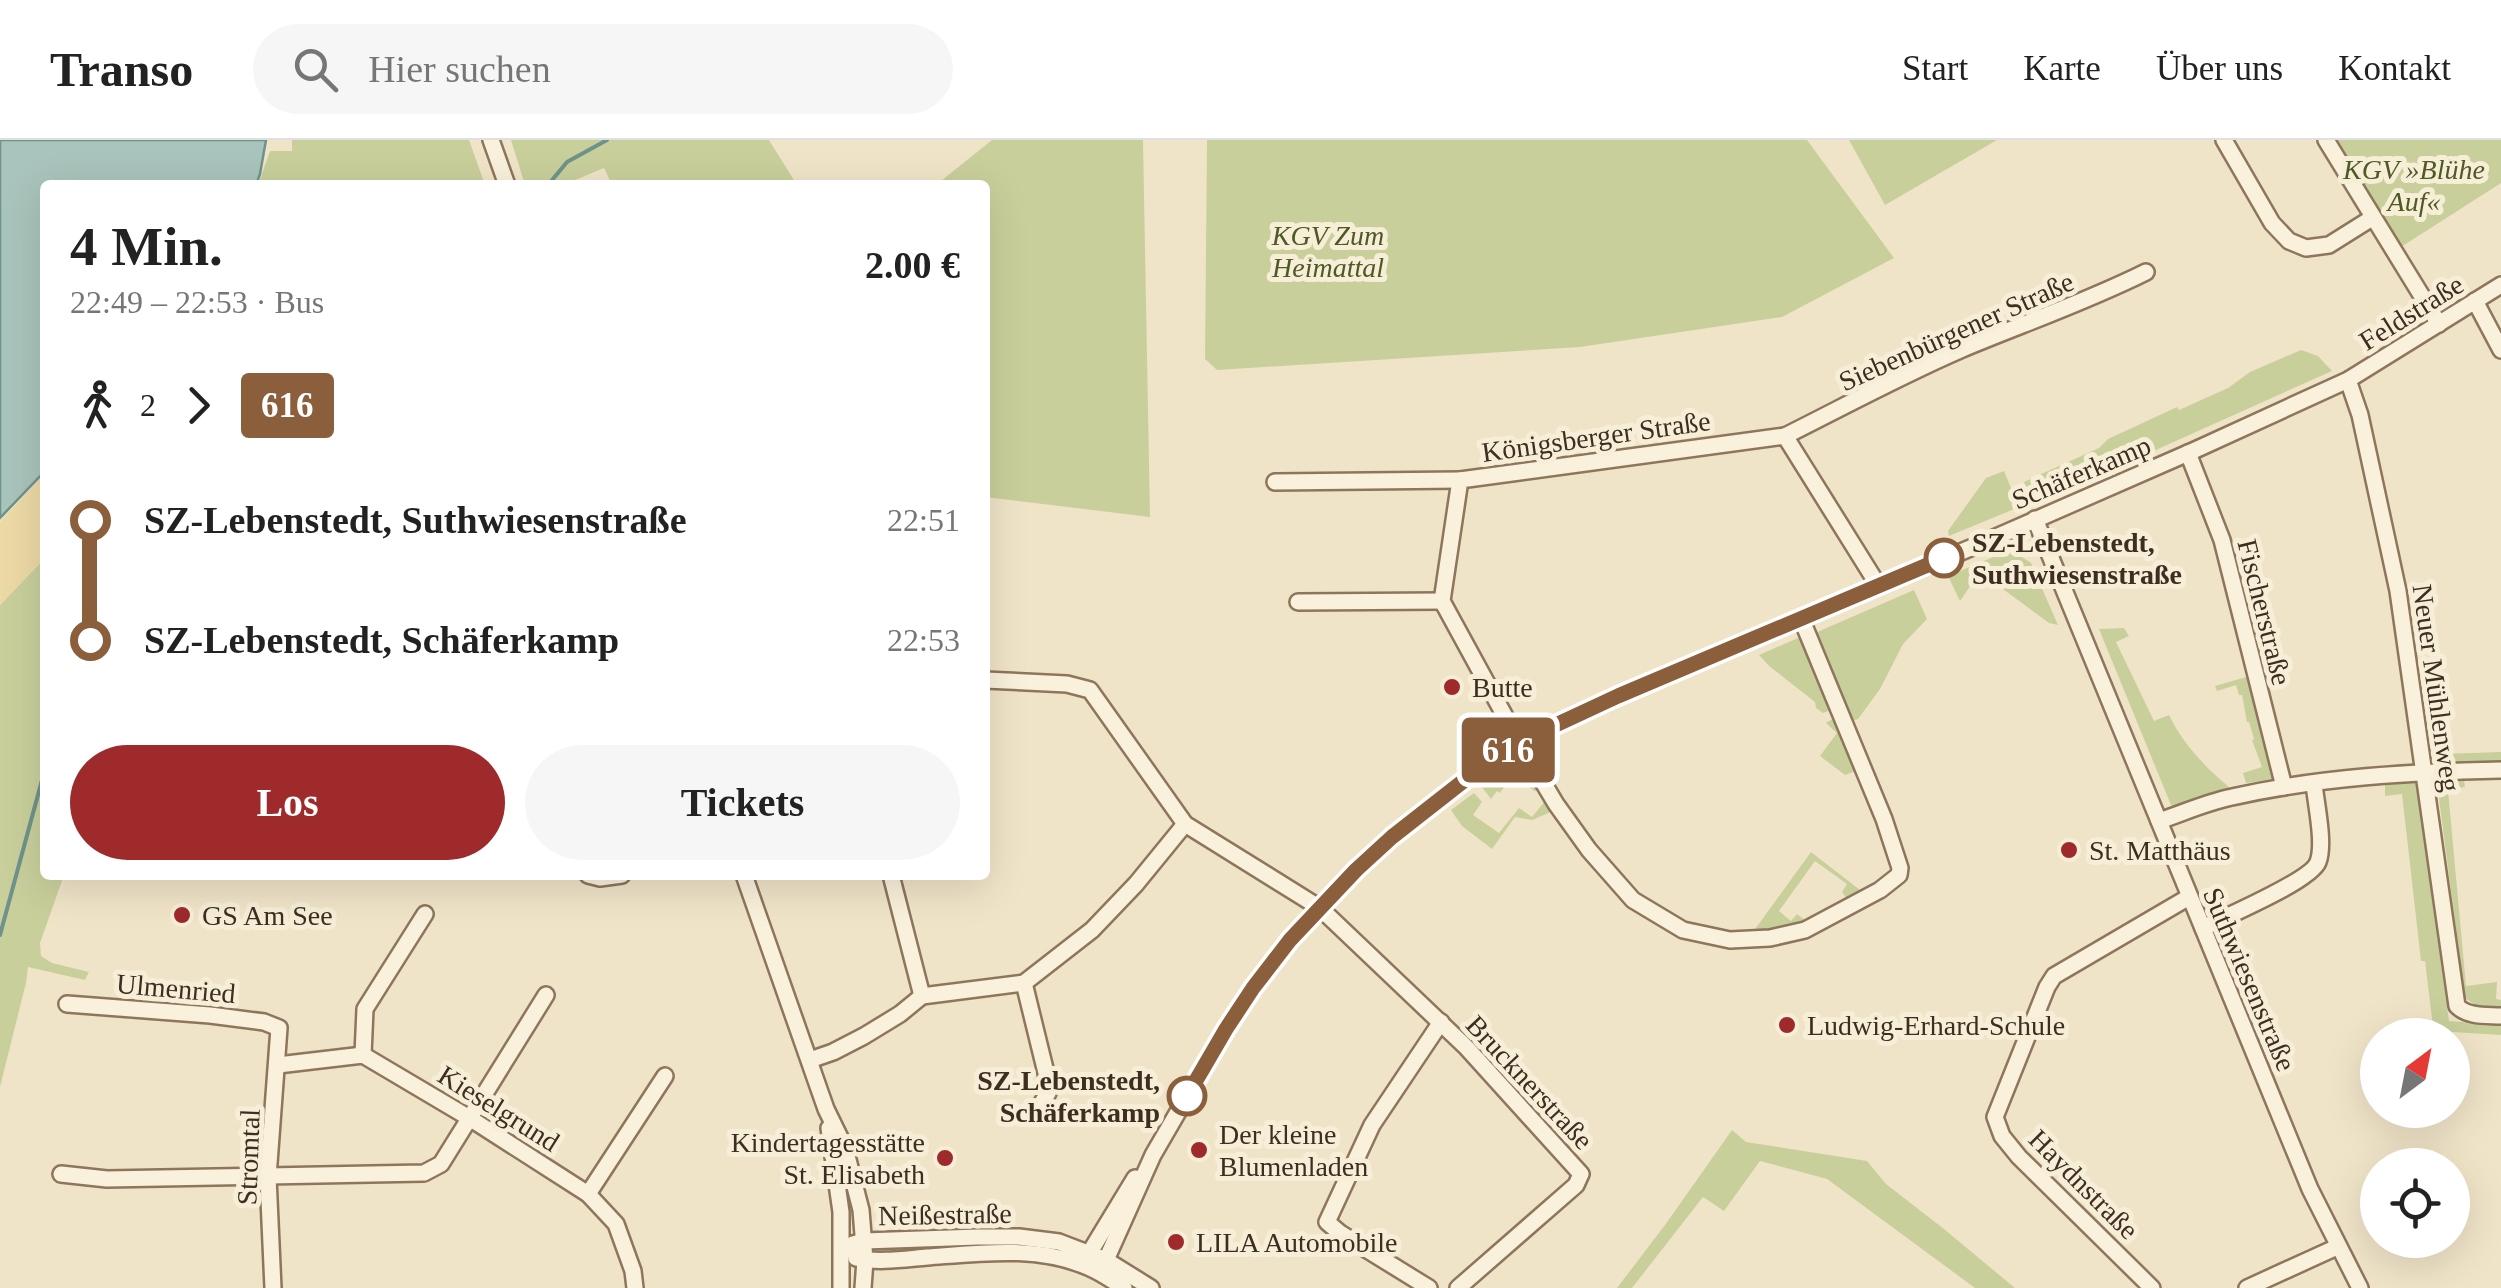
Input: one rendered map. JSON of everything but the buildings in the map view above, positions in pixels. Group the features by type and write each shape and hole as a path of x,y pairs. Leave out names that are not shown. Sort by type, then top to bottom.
{"street":[{"path":"491,140 504,180"},
{"path":"2224,140 2272,222 2289,241 2306,248 2329,245 2372,218"},
{"path":"2326,140 2439,324"},
{"name":"Siebenbürgener Straße","path":"1785,436 1956,352 2101,295 2146,272"},
{"name":"Feldstraße","path":"2348,380 2501,285"},
{"path":"2475,302 2501,350"},
{"name":"Schäferkamp","path":"1106,1260 1153,1155 1253,988 1290,940 1392,837 1466,779 1519,742 1618,696 2188,453 2348,380"},
{"name":"Neuer Mühlenweg","path":"2348,380 2360,414 2398,591 2457,1006 2462,1012 2501,1016"},
{"path":"1785,436 1878,585"},
{"name":"Königsberger Straße","path":"1442,602 1460,480 1785,436"},
{"name":"Fischerstraße","path":"2188,453 2222,540 2284,787"},
{"path":"1275,482 1460,480"},
{"name":"Suthwiesenstraße","path":"2035,519 2310,1189 2360,1288"},
{"path":"1298,602 1442,602 1519,742 1588,850 1633,900 1683,930 1730,940 1770,938 1805,930 1899,876 1900,868 1884,819 1801,618"},
{"path":"810,1060 864,1036 922,996 1024,984 1092,930 1185,824 1090,690 1053,683 990,680"},
{"path":"2159,821 2228,798 2284,787 2424,773 2501,770"},
{"path":"2203,928 2291,885 2318,863 2314,784"},
{"name":"Brucknerstraße","path":"1185,824 1320,908 1441,1022 1581,1174 1576,1185 1458,1288"},
{"path":"746,880 859,1199 864,1241 863,1288"},
{"path":"892,880 922,996"},
{"name":"Haydnstraße","path":"2152,1288 2020,1157 2002,1136 1995,1117 2054,976 2189,897"},
{"path":"278,1065 364,1054 365,1009 425,914"},
{"path":"1024,984 1049,1085 1038,1109"},
{"path":"61,1174 108,1179 424,1173 441,1164 546,996"},
{"name":"Ulmenried","path":"67,1004 210,1015 264,1022 279,1028"},
{"path":"1430,1288 1327,1222 1372,1125 1441,1022"},
{"name":"Stromtal","path":"273,1288 268,1178 279,1028"},
{"name":"Kieselgrund","path":"364,1054 588,1194 616,1224 635,1288"},
{"path":"588,1194 665,1076"},
{"path":"826,1109 840,1212 841,1288"},
{"name":"Schäferkamp","path":"1090,1260 1140,1170 1153,1155"},
{"name":"Neißestraße","path":"842,1253 864,1241 1019,1237 1059,1242 1090,1260 1124,1288"},
{"path":"2247,1288 2337,1247"},
{"name":"Neißestraße","path":"842,1253 864,1260 994,1252 1090,1260"},
{"path":"1090,1260 1106,1260 1152,1288"}],"green space":[{"path":"292,140 469,140 483,180 260,180 270,151 292,151"},
{"path":"511,140 769,140 794,180 610,180 604,168 575,180 523,180"},
{"path":"992,140 1143,140 1150,517 990,498 990,180 942,180"},
{"name":"KGV Zum Heimattal","path":"1207,140 1807,140 1894,258 1782,317 1580,347 1217,370 1205,359"},
{"path":"1849,140 1997,140 1885,205"},
{"name":"KGV »Blühe Auf«","path":"2333,140 2501,140 2501,183 2401,247"},
{"path":"2301,350 2318,356 2332,371 2033,505 2024,482"},
{"path":"2004,471 2019,507 1949,536 1948,531 1986,478"},
{"path":"2003,553 2019,555 2031,563 2058,625 2049,623 1980,572 1960,601 1948,576"},
{"path":"40,563 40,880 62,880 40,943 41,956 52,963 89,972 85,980 28,967 0,1087 0,605"},
{"path":"1914,590 1927,619 1903,644 1880,689 1853,721 1815,633"},
{"path":"2124,628 2129,636 2116,642 2154,721 2169,715 2196,755 2230,788 2175,807 2171,805 2099,629"},
{"path":"1798,638 1831,710 1823,713 1816,708 1815,702 1759,655"},
{"path":"2250,676 2278,778 2246,783 2243,773 2262,767 2242,695 2236,685 2217,691 2215,686"},
{"path":"1834,718 1856,771 1845,775 1820,756 1837,733 1826,723"},
{"path":"2430,739 2441,739 2442,754 2501,752 2501,761 2433,763"},
{"path":"1521,761 1541,791 1526,784 1530,777 1517,769 1491,799 1482,787"},
{"path":"2464,781 2465,787 2448,790 2466,986 2497,982 2496,999 2501,1000 2501,1007 2477,1006 2465,998 2437,783"},
{"path":"2416,782 2449,1018 2432,1018 2425,961 2421,961 2402,794 2385,796 2385,785"},
{"path":"1474,793 1482,802 1473,815 1499,833 1519,808 1532,817 1546,800 1553,811 1532,820 1515,817 1492,849 1462,826 1451,810"},
{"path":"1811,852 1860,890 1847,899 1842,892 1847,884 1815,861 1779,911 1791,921 1797,914 1806,921 1753,932"},
{"path":"2470,1023 2501,1025 2501,1035 2470,1033"},
{"path":"1732,1130 1746,1142 1867,1161 1886,1184 2015,1288 1975,1288 1827,1179 1760,1161 1724,1211 1703,1197 1632,1288 1617,1288"}],"sand":[{"path":"40,478 40,562 0,605 0,522"}],"water":[{"path":"0,140 266,140 258,180 40,180 40,476 0,518"}],"waterway":[{"path":"552,180 567,162 607,140"},
{"path":"0,935 40,787"}],"bus line":[{"name":"616","path":"1187,1096 1253,988 1290,940 1392,837 1466,779 1519,742 1618,696 1944,558"}],"place":[{"name":"SZ-Lebenstedt, Suthwiesenstraße","path":"1944,558"},
{"name":"Butte","path":"1452,687"},
{"name":"St. Matthäus","path":"2069,850"},
{"name":"GS Am See","path":"182,915"},
{"name":"Ludwig-Erhard-Schule","path":"1787,1025"},
{"name":"SZ-Lebenstedt, Schäferkamp","path":"1187,1096"},
{"name":"Der kleine Blumenladen","path":"1199,1150"},
{"name":"Kindertagesstätte St. Elisabeth","path":"945,1158"},
{"name":"LILA Automobile","path":"1176,1242"}]}
